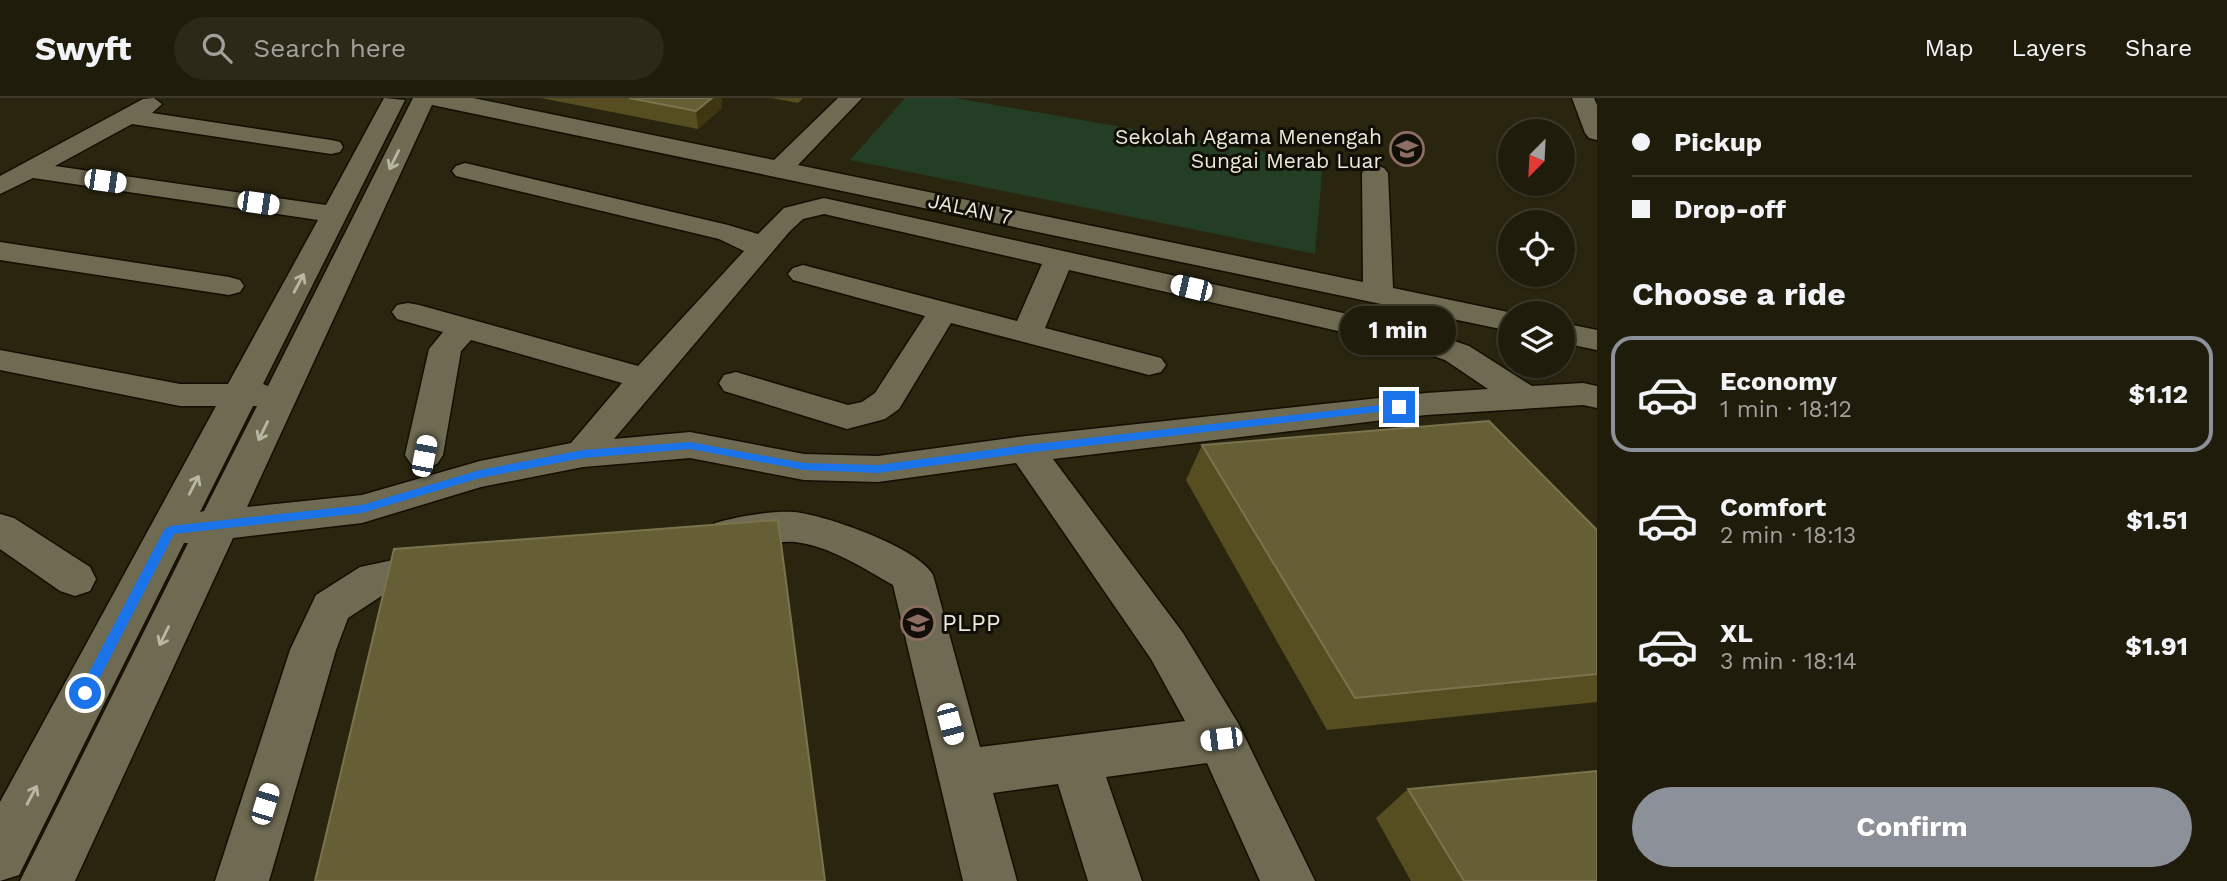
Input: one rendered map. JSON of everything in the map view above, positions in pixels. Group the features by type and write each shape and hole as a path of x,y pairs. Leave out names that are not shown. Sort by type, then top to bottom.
{"street":[{"path":"0,186 162,98"},
{"path":"0,856 396,98"},
{"path":"0,869 51,873 424,98"},
{"name":"JALAN 7","path":"429,98 450,100 1498,319"},
{"path":"779,170 851,98"},
{"path":"1583,98 1597,133"},
{"path":"128,116 331,147"},
{"path":"29,170 335,214"},
{"path":"465,171 728,233 750,241 760,250"},
{"path":"1375,173 1378,294"},
{"path":"583,454 645,379 792,214 806,206 824,206 1413,338 1457,353 1526,398"},
{"path":"0,251 229,286"},
{"path":"1027,333 1059,259"},
{"path":"803,274 1149,365"},
{"path":"736,383 847,417 873,411 887,401 943,311"},
{"path":"408,312 645,379"},
{"path":"424,456 445,349 465,328"},
{"path":"1575,335 1597,340"},
{"path":"0,360 180,395 281,394"},
{"path":"170,530 362,509 480,474 583,454 690,445 804,467 878,469 1026,449 1426,404 1583,394 1597,397"},
{"path":"1026,449 1167,646 1221,739 1288,881"},
{"path":"684,539 794,527 845,540 912,575 990,881"},
{"path":"0,528 75,579"},
{"path":"242,881 313,650 331,607 375,579 436,566 478,562"},
{"path":"963,773 1221,739"},
{"path":"1074,759 1115,881"}],"green space":[{"path":"905,98 955,98 1323,162 1315,254 850,160"}],"building":[{"path":"629,98 712,98 696,111"},
{"path":"1489,421 1597,530 1597,674 1355,698 1202,445"},
{"path":"778,520 825,881 315,881 394,549"},
{"path":"1597,771 1597,881 1464,881 1408,789"}],"place":[{"name":"Sekolah Agama Menengah Sungai Merab Luar","path":"1407,149"},
{"name":"PLPP","path":"918,623"}],"route":[{"path":"85,693 170,530 362,509 480,474 583,454 690,445 804,467 878,469 1026,449 1399,407"}]}
